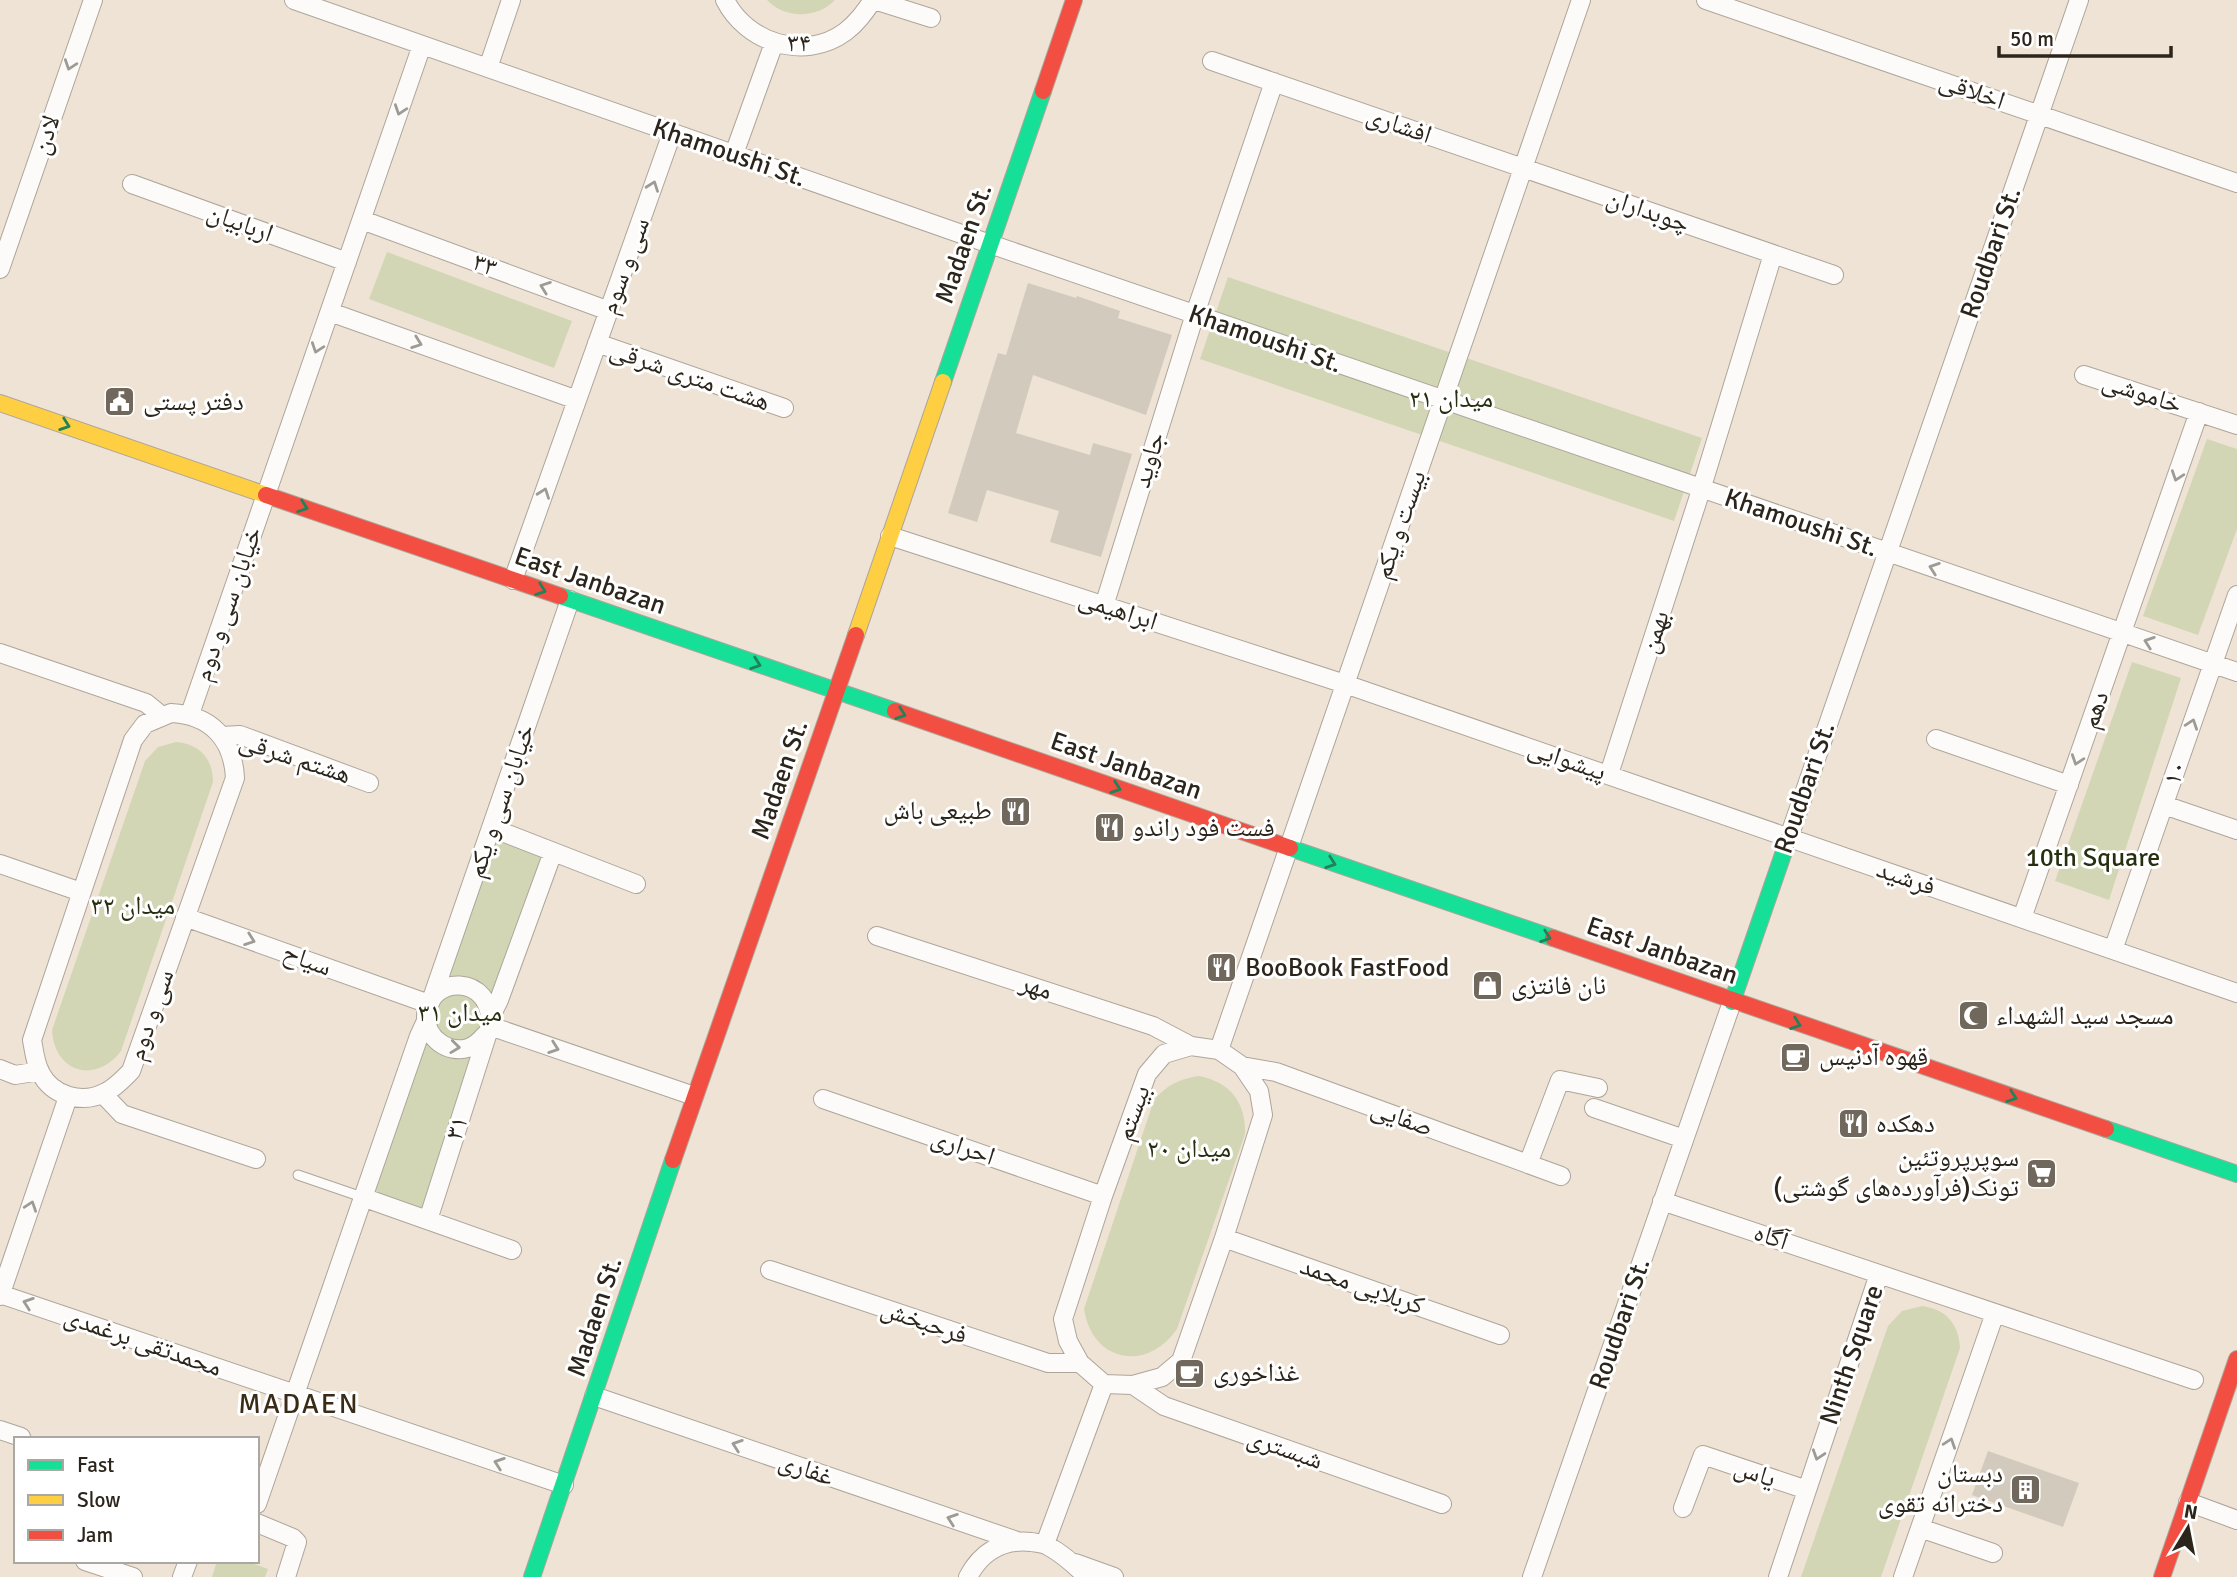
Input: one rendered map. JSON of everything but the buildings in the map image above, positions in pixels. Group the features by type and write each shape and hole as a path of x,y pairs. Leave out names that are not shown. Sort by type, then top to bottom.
{"main road":[{"name":"Madaen St.","path":"532,1577 694,1096 1074,0"},
{"name":"East Janbazan","path":"0,403 2237,1174"},
{"name":"Roudbari St.","path":"1732,1002 1789,837"},
{"path":"2162,1577 2237,1359"}],"street":[{"name":"لادن","path":"0,269 93,0"},
{"name":"Khamoushi St.","path":"294,0 1701,490 2237,672"},
{"path":"488,68 511,0"},
{"name":"۳۴","path":"725,0 732,13 750,31 774,43 797,47 821,44 842,34 860,19 874,0"},
{"path":"874,0 931,18"},
{"name":"بیست و یکم","path":"1219,1050 1581,0"},
{"name":"اخلاقی","path":"1706,0 2237,183"},
{"name":"Roudbari St.","path":"1789,837 2079,0"},
{"path":"734,155 774,43"},
{"path":"266,495 422,45"},
{"name":"افشاری","path":"1212,61 1523,168"},
{"path":"1195,314 1274,82"},
{"name":"سی و سوم","path":"513,580 672,133"},
{"name":"چوبداران","path":"1523,168 1834,275"},
{"name":"اربابیان","path":"132,184 347,262"},
{"name":"۳۳","path":"362,220 609,311"},
{"path":"1701,490 1773,254"},
{"path":"330,312 577,400"},
{"name":"جاوید","path":"1104,606 1195,314"},
{"name":"هشت متری شرقی","path":"597,343 784,408"},
{"name":"خاموشی","path":"2084,375 2237,425"},
{"name":"دهم","path":"2022,918 2200,412"},
{"name":"بهمن","path":"1609,774 1701,490"},
{"name":"خیابان سی و دوم","path":"190,714 266,495"},
{"name":"ابراهیمی","path":"890,536 1345,684"},
{"name":"۱۰","path":"2113,950 2237,595"},
{"name":"خیابان سی و یکم","path":"259,1498 570,600"},
{"path":"0,653 146,703 162,716"},
{"name":"پیشوایی","path":"1345,684 1789,837"},
{"path":"222,736 207,723 190,714 172,713 145,724 133,740 32,1040 40,1071 50,1086 68,1097 86,1098 103,1094 122,1114 256,1159"},
{"name":"هشتم شرقی","path":"222,736 240,735 369,783"},
{"name":"سی و دوم","path":"103,1094 131,1072 235,778 232,756 222,736"},
{"path":"1936,739 2069,785"},
{"path":"2164,805 2237,830"},
{"path":"492,828 636,884"},
{"name":"فرشید","path":"1789,837 2022,918"},
{"name":"۳۱","path":"428,1220 489,1026 553,852"},
{"path":"0,864 81,892"},
{"name":"سیاح","path":"185,917 429,1009"},
{"path":"2022,918 2237,993"},
{"name":"مهر","path":"877,936 1153,1026 1191,1046"},
{"path":"456,985 467,986 484,997 489,1006 489,1026 478,1043 468,1048 446,1047 430,1032 429,1009 437,993 456,985"},
{"name":"Roudbari St.","path":"1532,1577 1732,1002"},
{"path":"489,1026 694,1096"},
{"path":"1114,1577 1073,1562 1045,1544 1104,1384 1133,1385 1162,1377 1181,1361 1263,1115 1259,1091 1242,1066 1219,1050 1191,1046"},
{"name":"بیستم","path":"1104,1384 1080,1363 1068,1341 1063,1319 1147,1074 1164,1054 1191,1046"},
{"name":"صفایی","path":"1242,1066 1276,1072 1561,1176"},
{"path":"0,1069 15,1074 40,1071"},
{"path":"1528,1164 1560,1080 1598,1088"},
{"path":"0,1294 68,1097"},
{"name":"احراری","path":"823,1099 1103,1196"},
{"path":"1594,1108 1684,1139"},
{"path":"365,1198 512,1250"},
{"name":"آگاه","path":"1662,1201 1879,1274"},
{"name":"کربلایی محمد","path":"1224,1238 1500,1335"},
{"name":"فرحبخش","path":"770,1270 1048,1363 1080,1363"},
{"name":"Ninth Square","path":"1778,1577 1879,1274 1995,1313"},
{"name":"محمدتقی برغمدی","path":"0,1294 564,1485"},
{"path":"1903,1577 1995,1313 2194,1380"},
{"name":"شبستری","path":"1133,1385 1164,1406 1442,1504"},
{"name":"غفاری","path":"594,1396 1017,1541 1045,1544"},
{"path":"0,1430 21,1437"},
{"name":"یاس","path":"1683,1508 1703,1455 1807,1490"},
{"path":"2188,1502 2237,1520"},
{"path":"259,1524 297,1542 286,1577"},
{"path":"1920,1528 1993,1553"},
{"path":"968,1577 982,1556 996,1546 1017,1541"},
{"path":"1073,1562 1087,1577"},
{"path":"91,1563 133,1577"}],"lane":[{"path":"298,1175 365,1198"}],"green space":[{"path":"767,0 835,0 819,11 801,14 783,11"},
{"path":"387,252 572,321 554,368 369,299"},
{"name":"میدان ۲۱","path":"1228,277 1702,438 1674,521 1200,359"},
{"path":"2207,439 2237,449 2237,529 2198,635 2143,616"},
{"name":"10th Square","path":"2132,662 2181,678 2109,900 2055,881"},
{"name":"میدان ۳۲","path":"176,742 192,746 204,754 211,766 213,782 121,1051 111,1062 100,1068 78,1069 60,1056 54,1044 52,1030 145,761 158,747"},
{"name":"میدان ۳۱","path":"495,837 545,854 422,1210 372,1193"},
{"name":"میدان ۲۰","path":"1199,1076 1219,1083 1234,1095 1243,1112 1245,1134 1177,1329 1165,1343 1151,1352 1136,1356 1122,1355 1109,1350 1098,1341 1089,1327 1084,1309 1154,1100 1174,1084"},
{"path":"1922,1306 1938,1310 1950,1319 1957,1332 1960,1348 1881,1577 1801,1577 1888,1326 1902,1311"},
{"path":"216,1563 252,1563 268,1569 265,1577 212,1577"}],"traffic: fast":[{"path":"943,382 1043,91"},
{"path":"560,596 895,711"},
{"path":"1732,1002 1789,837"},
{"path":"1290,848 1553,938"},
{"path":"2106,1129 2237,1174"},
{"path":"532,1577 673,1160"}],"traffic: slow":[{"path":"856,635 943,382"},
{"path":"0,403 266,495"}],"traffic: jam":[{"path":"1043,91 1074,0"},
{"path":"266,495 560,596"},
{"path":"673,1160 856,635"},
{"path":"895,711 1290,848"},
{"path":"1553,938 2106,1129"},
{"path":"2162,1577 2237,1359"}],"place":[{"name":"دفتر پستی","path":"120,402"},
{"name":"طبیعی باش","path":"1015,811"},
{"name":"فست فود راندو","path":"1109,828"},
{"name":"BooBook FastFood","path":"1222,968"},
{"name":"نان فانتزی","path":"1488,986"},
{"name":"مسجد سید الشهداء","path":"1973,1016"},
{"name":"قهوه آدنیس","path":"1796,1057"},
{"name":"دهکده","path":"1853,1124"},
{"name":"سوپرپروتئین تونک(فرآورده‌های گوشتی)","path":"2042,1173"},
{"name":"غذاخوری","path":"1190,1373"},
{"name":"دبستان دخترانه تقوی","path":"2026,1489"}],"district":[{"name":"MADAEN","path":"299,1404"}]}
